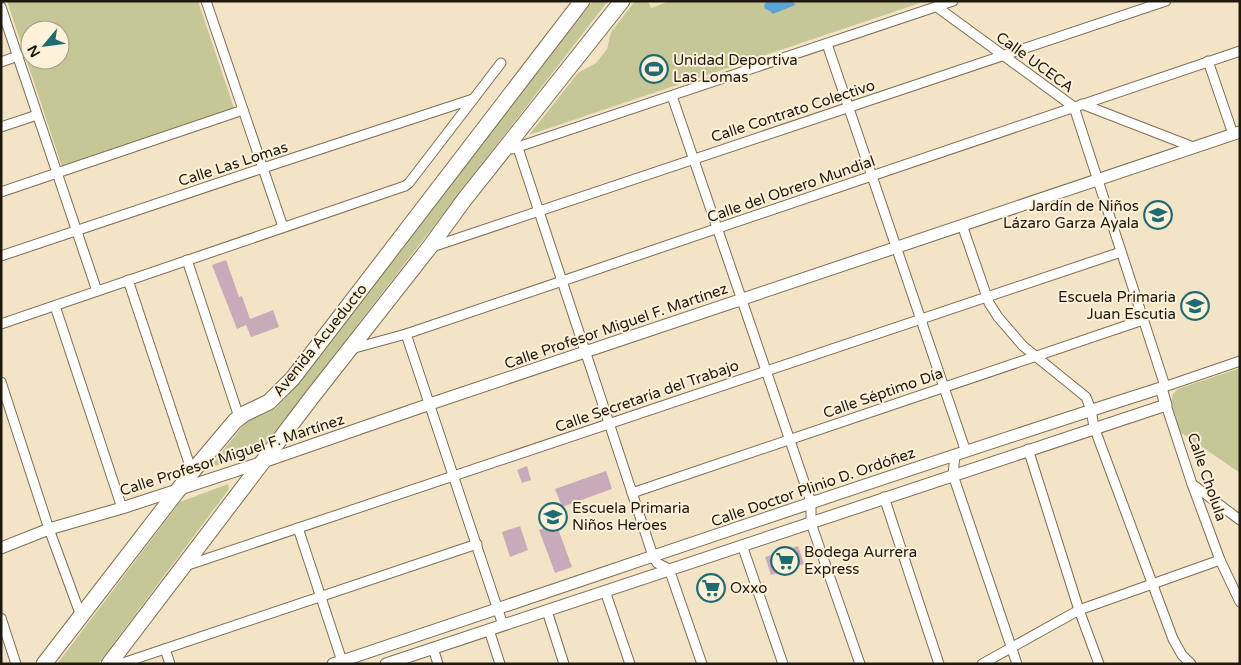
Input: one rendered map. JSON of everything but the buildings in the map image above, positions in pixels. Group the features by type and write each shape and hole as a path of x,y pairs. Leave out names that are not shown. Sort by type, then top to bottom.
{"main road":[{"name":"Avenida Acueducto","path":"44,664 192,472 239,417 269,402 293,378 582,1"},
{"name":"Avenida Acueducto","path":"109,664 500,153 515,142 622,1"}],"street":[{"path":"206,1 283,227"},
{"path":"702,664 668,569 657,563 653,556 515,142 672,96 953,1"},
{"name":"Calle Contrato Colectivo","path":"429,248 1166,1"},
{"path":"1,7 97,291"},
{"name":"Calle UCECA","path":"937,7 1003,56 1078,106 1098,180 1163,387"},
{"path":"827,44 966,452"},
{"name":"Calle del Obrero Mundial","path":"351,349 406,334 1240,51"},
{"path":"1,62 18,56"},
{"path":"1208,61 1236,133"},
{"path":"1,324 401,188 409,183 501,64"},
{"path":"672,96 811,502 810,523 860,664"},
{"name":"Calle Las Lomas","path":"1,256 473,99"},
{"path":"1078,106 1193,147"},
{"path":"1,192 243,110"},
{"path":"1,127 38,115"},
{"name":"Calle Profesor Miguel F. Martínez","path":"1,548 49,529 122,508 263,462 1236,133"},
{"path":"962,225 987,297 998,317 1023,346 1086,397 1094,427 1151,584 1173,639 1182,655 1191,664"},
{"name":"Calle Secretaría del Trabajo","path":"182,567 1121,252"},
{"path":"187,260 239,417"},
{"path":"128,280 192,472"},
{"path":"55,306 122,508"},
{"name":"Calle Séptimo Día","path":"632,492 1143,320"},
{"path":"406,334 504,625"},
{"path":"1163,387 1240,361"},
{"path":"1,382 49,529 81,616"},
{"name":"Calle Cholula","path":"1163,387 1166,404 1192,484 1220,560 1240,602"},
{"name":"Calle Doctor Plinio D. Ordóñez","path":"338,662 586,580 811,502 1163,387"},
{"name":"Calle Doctor Plinio D. Ordóñez","path":"386,664 1166,404"},
{"path":"1028,449 1078,610 1099,664"},
{"path":"955,455 953,475 1017,664"},
{"path":"1192,484 1240,520"},
{"path":"884,497 939,664"},
{"path":"298,528 321,597 338,662"},
{"path":"120,664 477,544"},
{"path":"742,545 783,664"},
{"path":"982,664 1078,610 1220,560"},
{"path":"586,580 591,596"},
{"path":"605,591 630,664"},
{"path":"547,611 564,664"},
{"path":"1,618 16,664"},
{"path":"489,630 500,664"},
{"path":"433,648 438,664"},
{"path":"165,650 170,664"}],"green space":[{"path":"7,1 198,1 234,108 62,167 30,70 70,70 70,20 20,20 20,40"},
{"path":"593,1 608,1 263,447 257,452 215,466 213,463 246,422 275,409 288,395"},
{"name":"Unidad Deportiva Las Lomas","path":"635,1 648,1 651,8 670,1 926,1 529,135 578,73 596,63 607,49 611,32"},
{"path":"1240,368 1240,473 1180,432 1171,401 1173,394 1178,389"},
{"path":"228,484 229,489 98,664 57,664 180,502"}],"water":[{"path":"767,1 793,1 795,5 773,14 765,9 764,5"}],"place":[{"name":"Unidad Deportiva Las Lomas","path":"654,69"},
{"name":"Jardín de Niños Lázaro Garza Ayala","path":"1158,215"},
{"name":"Escuela Primaria Juan Escutia","path":"1195,306"},
{"name":"Escuela Primaria Niños Heroes","path":"553,517"},
{"name":"Bodega Aurrera Express","path":"785,561"},
{"name":"Oxxo","path":"711,588"}]}
